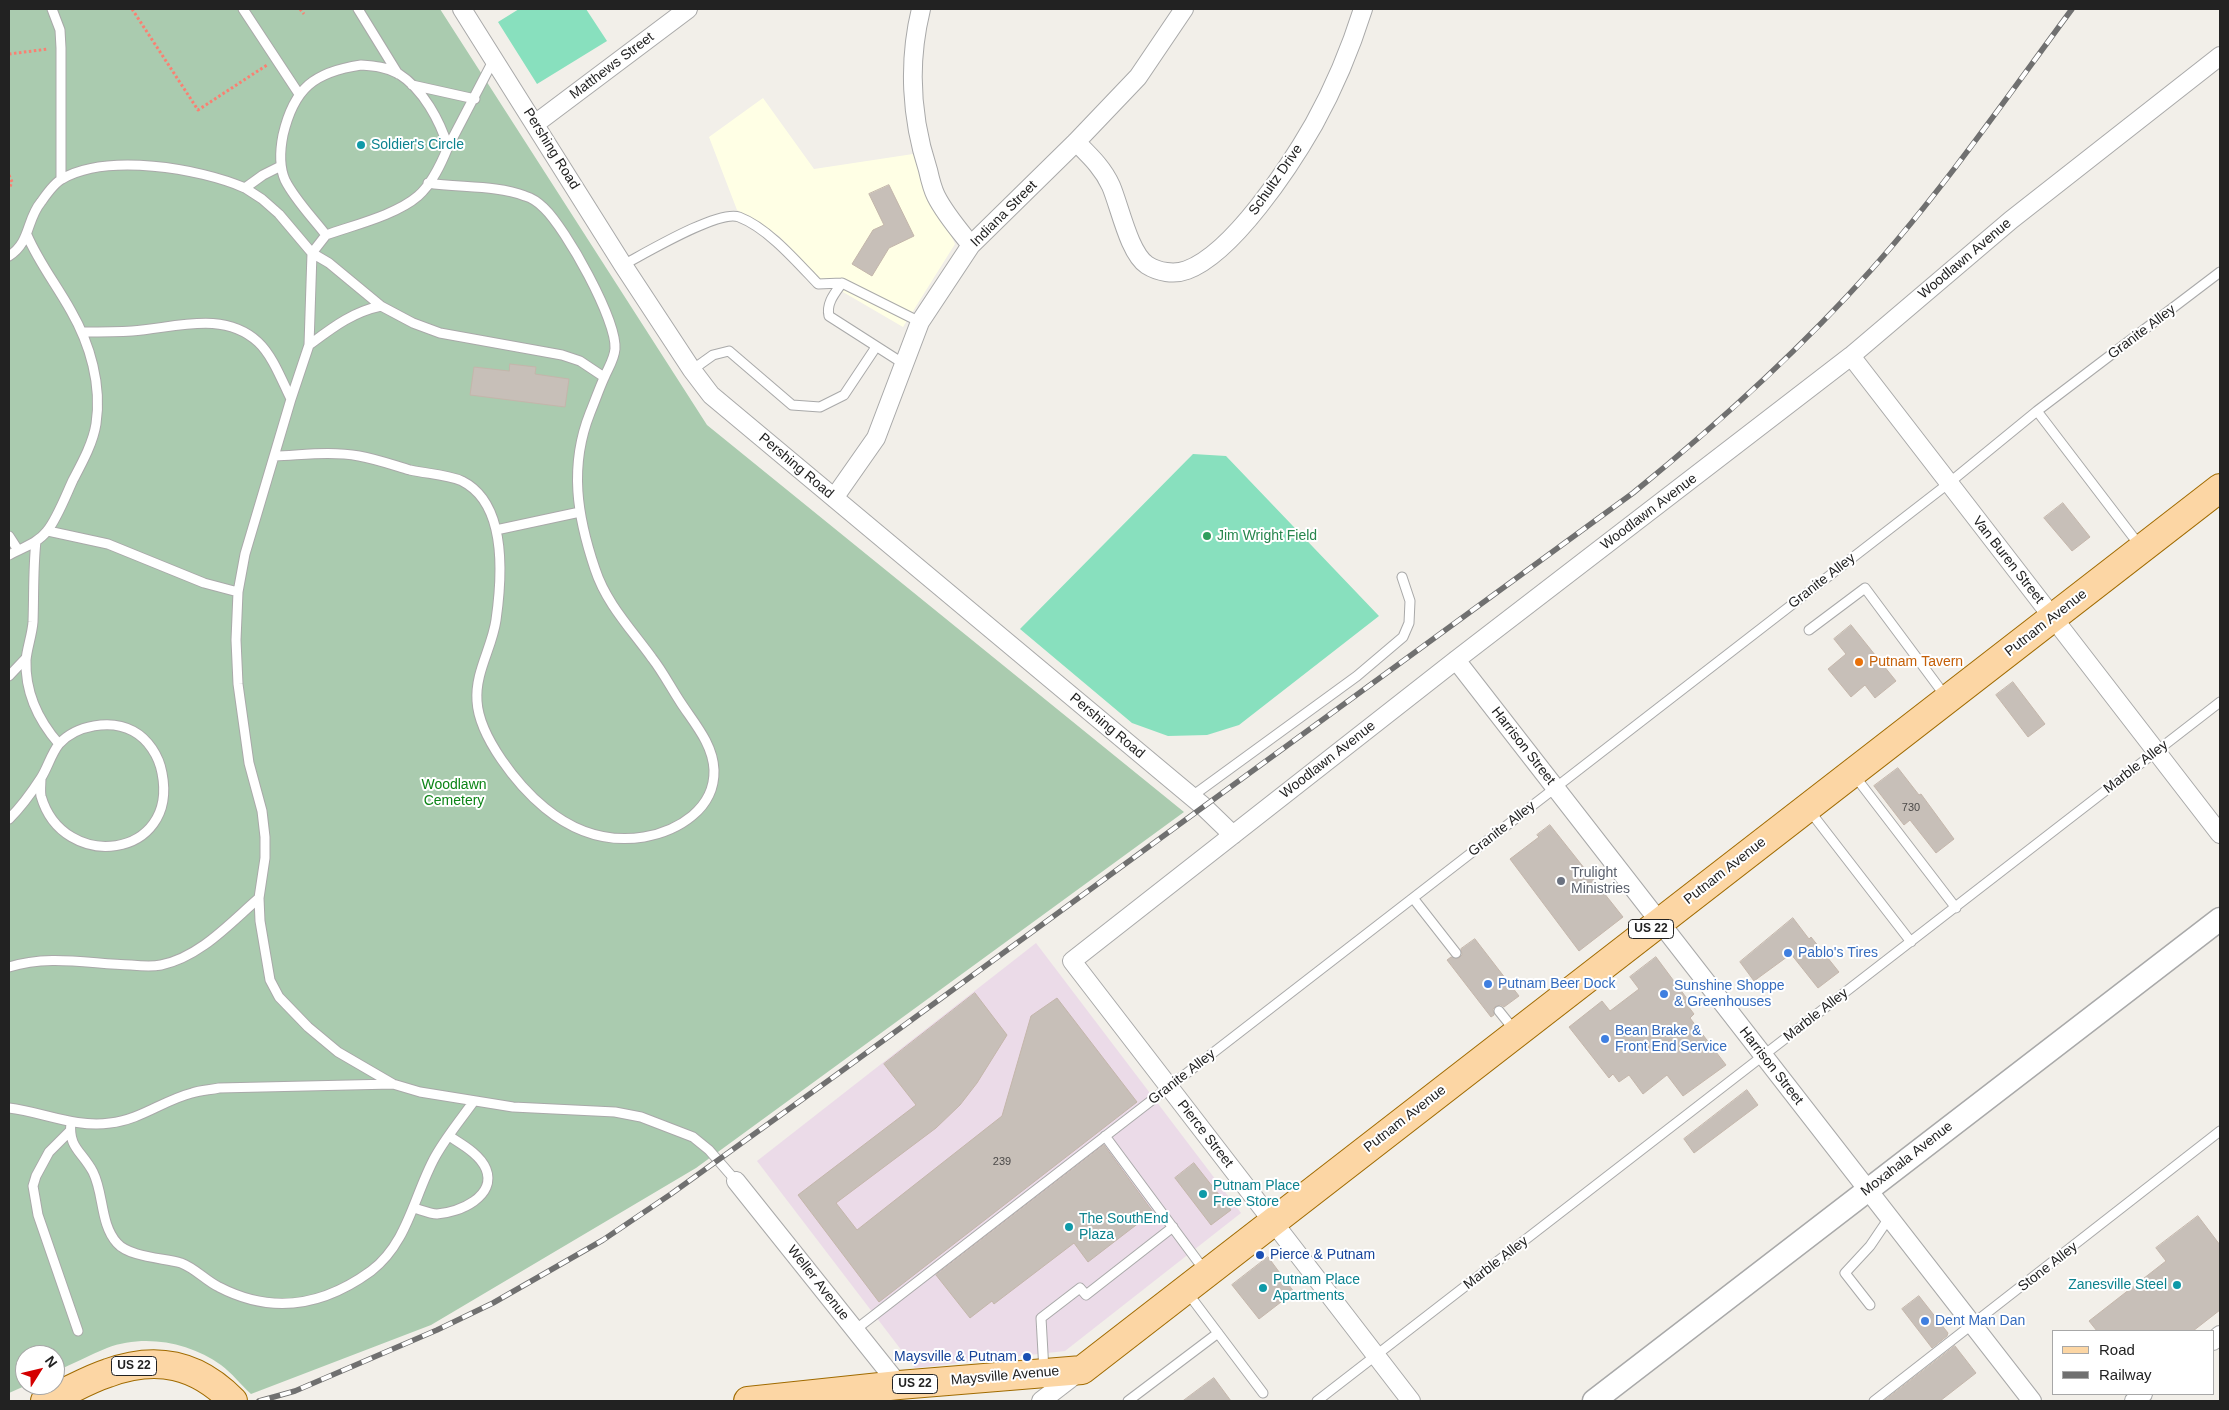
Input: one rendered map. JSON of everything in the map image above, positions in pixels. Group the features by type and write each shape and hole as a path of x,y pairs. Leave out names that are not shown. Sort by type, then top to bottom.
{"main road":[{"name":"Putnam Avenue","path":"1082,1370 2220,488"},
{"name":"US 22","path":"45,1401 108,1373 140,1365 158,1363 181,1366 202,1376 224,1391 233,1401"},
{"name":"Maysville Avenue","path":"748,1401 816,1398 899,1385 1082,1370"}],"street":[{"name":"Pershing Road","path":"462,9 623,265 692,370 711,395 1191,797 1233,835"},
{"name":"Matthews Street","path":"535,124 687,9"},
{"path":"920,9 915,30 912,69 914,111 921,150 936,196 957,229 971,246"},
{"name":"Indiana Street","path":"834,498 876,438 920,322 971,246 1076,142 1138,77 1184,9"},
{"name":"Schultz Drive","path":"1076,142 1097,162 1111,186 1137,254 1141,259 1146,264 1160,271 1174,273 1187,270 1216,251 1248,220 1270,194 1315,123 1357,28 1363,9"},
{"name":"Woodlawn Avenue","path":"1072,961 1456,660 1852,356 2011,220 2220,56"},
{"name":"Van Buren Street","path":"1852,356 2220,834"},
{"name":"Harrison Street","path":"1456,660 2032,1401"},
{"name":"Moxahala Avenue","path":"1594,1401 2220,919"},
{"name":"Pierce Street","path":"1072,961 1411,1401"},
{"name":"Weller Avenue","path":"736,1180 899,1385"},
{"name":"Putnam Avenue","path":"1041,1401 1082,1370"}],"lane":[{"path":"52,9 60,30 61,48 61,180"},
{"path":"242,9 300,94"},
{"path":"358,9 398,74"},
{"path":"494,59 440,165 418,196 401,206 326,235 312,253 309,345 245,554 238,592 236,640 242,730 248,763 262,811 266,837 265,858 258,898 266,962 270,980 279,997 308,1027 338,1052 393,1084 420,1092 540,1110 615,1112 641,1117 693,1137 709,1150 736,1180"},
{"path":"326,235 293,193 281,166 281,145 292,105 310,83 326,73 361,65 378,66 398,74 412,85 441,125 448,147"},
{"path":"412,85 475,99"},
{"path":"9,256 18,250 27,235 33,216 40,203 61,180 101,167 129,165 157,166 228,180 262,199 278,214 312,253 329,263 381,306 413,323 440,333 562,355 580,361 604,377"},
{"path":"245,188 262,175 281,166"},
{"path":"275,456 338,454 358,456 420,472 450,477 464,482 475,490 490,512 496,530 500,567 496,621 492,641 481,666 478,686 479,711 488,737 505,764 525,788 557,818 572,828 589,833 607,837 640,838 671,829 685,822 696,812 711,792 714,767 706,741 655,662 606,594 596,573 580,512 576,489 580,447 586,424 615,351 614,335 607,316 568,240 542,205 528,196 499,190 428,183"},
{"path":"623,265 694,228 720,217 738,216 759,229 790,255 818,284 842,283 920,322"},
{"path":"9,555 36,541 48,531 88,451 96,425 97,396 93,363 82,332 71,310 37,259 27,235"},
{"name":"Granite Alley","path":"855,1330 1949,483 2037,411 2220,272"},
{"path":"842,283 831,299 827,309 829,316 904,364"},
{"path":"309,345 347,318 363,310 381,306"},
{"path":"82,332 132,331 204,323 227,325 244,332 260,343 274,365 291,399"},
{"path":"692,370 713,355 729,351 792,405 820,407 844,395 876,347"},
{"path":"2037,411 2142,549"},
{"path":"496,530 580,512"},
{"path":"48,531 108,544 204,583 238,592"},
{"path":"9,536 18,550"},
{"path":"36,541 33,624 26,658 28,684 33,706 43,724 60,744"},
{"path":"1191,797 1356,676 1402,637 1409,623 1410,601 1402,577"},
{"path":"1809,630 1865,588 1947,699"},
{"path":"9,676 26,658"},
{"name":"Marble Alley","path":"1317,1401 2220,702"},
{"path":"9,819 41,778 60,744 76,732 102,725 119,726 133,731 147,741 156,754 164,783 164,797 157,819 145,834 136,840 112,847 83,843 60,828 53,820 41,795 41,778"},
{"path":"1852,773 1956,908"},
{"path":"1807,808 1911,942"},
{"path":"9,967 34,961 55,960 119,965 162,965 179,959 202,946 258,898"},
{"path":"1413,898 1456,954"},
{"path":"1499,1011 1516,1033"},
{"path":"9,1108 31,1111 70,1126 92,1125 130,1119 192,1093 219,1088 393,1084"},
{"path":"70,1126 71,1142 85,1159 95,1177 107,1225 118,1245 136,1253 184,1264 218,1287 262,1303 286,1305 309,1302 332,1294 372,1270 394,1247 414,1208 435,1156 474,1101"},
{"path":"70,1126 46,1157 36,1176 34,1193 44,1237 78,1331"},
{"name":"Stone Alley","path":"1874,1401 1973,1326 2220,1131"},
{"path":"414,1208 435,1214 462,1208 484,1193 489,1182 486,1168 472,1151 449,1136"},
{"path":"1106,1136 1207,1273"},
{"path":"1870,1305 1845,1273 1870,1246 1889,1218"},
{"path":"1044,1373 1041,1318 1080,1288 1086,1295 1173,1227"},
{"path":"1185,1290 1263,1394"},
{"path":"1128,1401 1218,1334"}],"path":[{"path":"132,9 198,110 276,60"},
{"path":"300,9 304,14"},
{"path":"9,54 61,48"},
{"path":"9,175 12,182 9,189"}],"shaded area":[{"path":"763,98 814,169 913,154 955,244 903,327 819,278 779,236 737,210 709,137"},
{"path":"1036,943 1241,1213 1065,1351 915,1368 757,1161"}],"green space":[{"name":"Woodlawn Cemetery","path":"9,9 440,9 707,425 1184,812 696,1168 431,1325 251,1394 221,1365 208,1357 181,1346 151,1341 121,1344 107,1348 65,1367 65,1345 15,1345 15,1390 9,1393"},
{"path":"519,9 586,9 607,41 537,84 498,22"},
{"name":"Jim Wright Field","path":"1193,454 1226,456 1379,616 1239,725 1207,735 1168,736 1132,723 1020,629"}],"building":[{"path":"889,185 914,236 889,248 872,276 852,264 873,230 884,225 869,194"},
{"path":"510,364 536,367 535,374 569,379 565,407 470,395 474,367 509,371"},
{"path":"2063,503 2090,537 2072,551 2044,518"},
{"name":"Putnam Tavern","path":"1851,625 1896,681 1875,698 1865,685 1851,697 1828,669 1846,654 1834,639"},
{"path":"2013,682 2045,724 2028,737 1996,695"},
{"path":"1898,768 1919,795 1921,794 1954,839 1936,853 1910,820 1904,825 1874,786"},
{"name":"Trulight Ministries","path":"1550,825 1623,917 1579,951 1510,859 1539,837 1537,835"},
{"name":"Pablo's Tires","path":"1793,918 1839,972 1818,988 1791,954 1754,981 1740,962"},
{"name":"Putnam Beer Dock","path":"1475,939 1519,996 1504,1007 1501,1005 1496,1006 1493,1009 1494,1015 1491,1017 1447,960 1451,957 1459,958 1462,955 1461,949"},
{"path":"1656,957 1688,1000 1685,1002 1694,1014 1690,1018 1726,1065 1683,1096 1667,1075 1643,1094 1629,1075 1619,1082 1613,1074 1609,1078 1569,1027 1602,1001 1610,1011 1639,989 1630,977"},
{"path":"975,993 1007,1035 977,1083 960,1105 936,1128 836,1203 857,1230 1002,1116 1031,1016 1057,998 1137,1102 879,1302 798,1195 916,1105 884,1064"},
{"path":"1747,1090 1758,1105 1694,1153 1684,1139"},
{"name":"The SouthEnd Plaza","path":"1104,1145 1153,1212 1088,1262 1074,1243 994,1304 992,1301 970,1318 936,1275"},
{"name":"Putnam Place Free Store","path":"1194,1163 1231,1210 1211,1225 1175,1178"},
{"name":"Zanesville Steel","path":"2198,1216 2220,1245 2220,1310 2194,1330 2096,1330 2089,1321 2166,1261 2156,1248"},
{"name":"Putnam Place Apartments","path":"1268,1257 1294,1292 1259,1319 1232,1285"},
{"name":"Dent Man Dan","path":"1919,1296 1948,1333 1947,1336 1932,1348 1902,1309"},
{"path":"1955,1346 1976,1373 1940,1401 1884,1401"},
{"path":"1214,1378 1231,1401 1183,1401"}],"railway":[{"path":"259,1401 295,1391 437,1330 493,1303 603,1240 671,1194 843,1070 1633,493 1757,386 1844,300 1925,206 2072,9"}],"place":[{"name":"Soldier's Circle","path":"361,145"},
{"name":"Jim Wright Field","path":"1207,536"},
{"name":"Putnam Tavern","path":"1859,662"},
{"name":"Trulight Ministries","path":"1561,881"},
{"name":"Pablo's Tires","path":"1788,953"},
{"name":"Putnam Beer Dock","path":"1488,984"},
{"name":"Sunshine Shoppe & Greenhouses","path":"1664,994"},
{"name":"Bean Brake & Front End Service","path":"1605,1039"},
{"name":"Putnam Place Free Store","path":"1203,1194"},
{"name":"The SouthEnd Plaza","path":"1069,1227"},
{"name":"Pierce & Putnam","path":"1260,1255"},
{"name":"Zanesville Steel","path":"2177,1285"},
{"name":"Putnam Place Apartments","path":"1263,1288"},
{"name":"Dent Man Dan","path":"1925,1321"},
{"name":"Maysville & Putnam","path":"1027,1357"}]}
